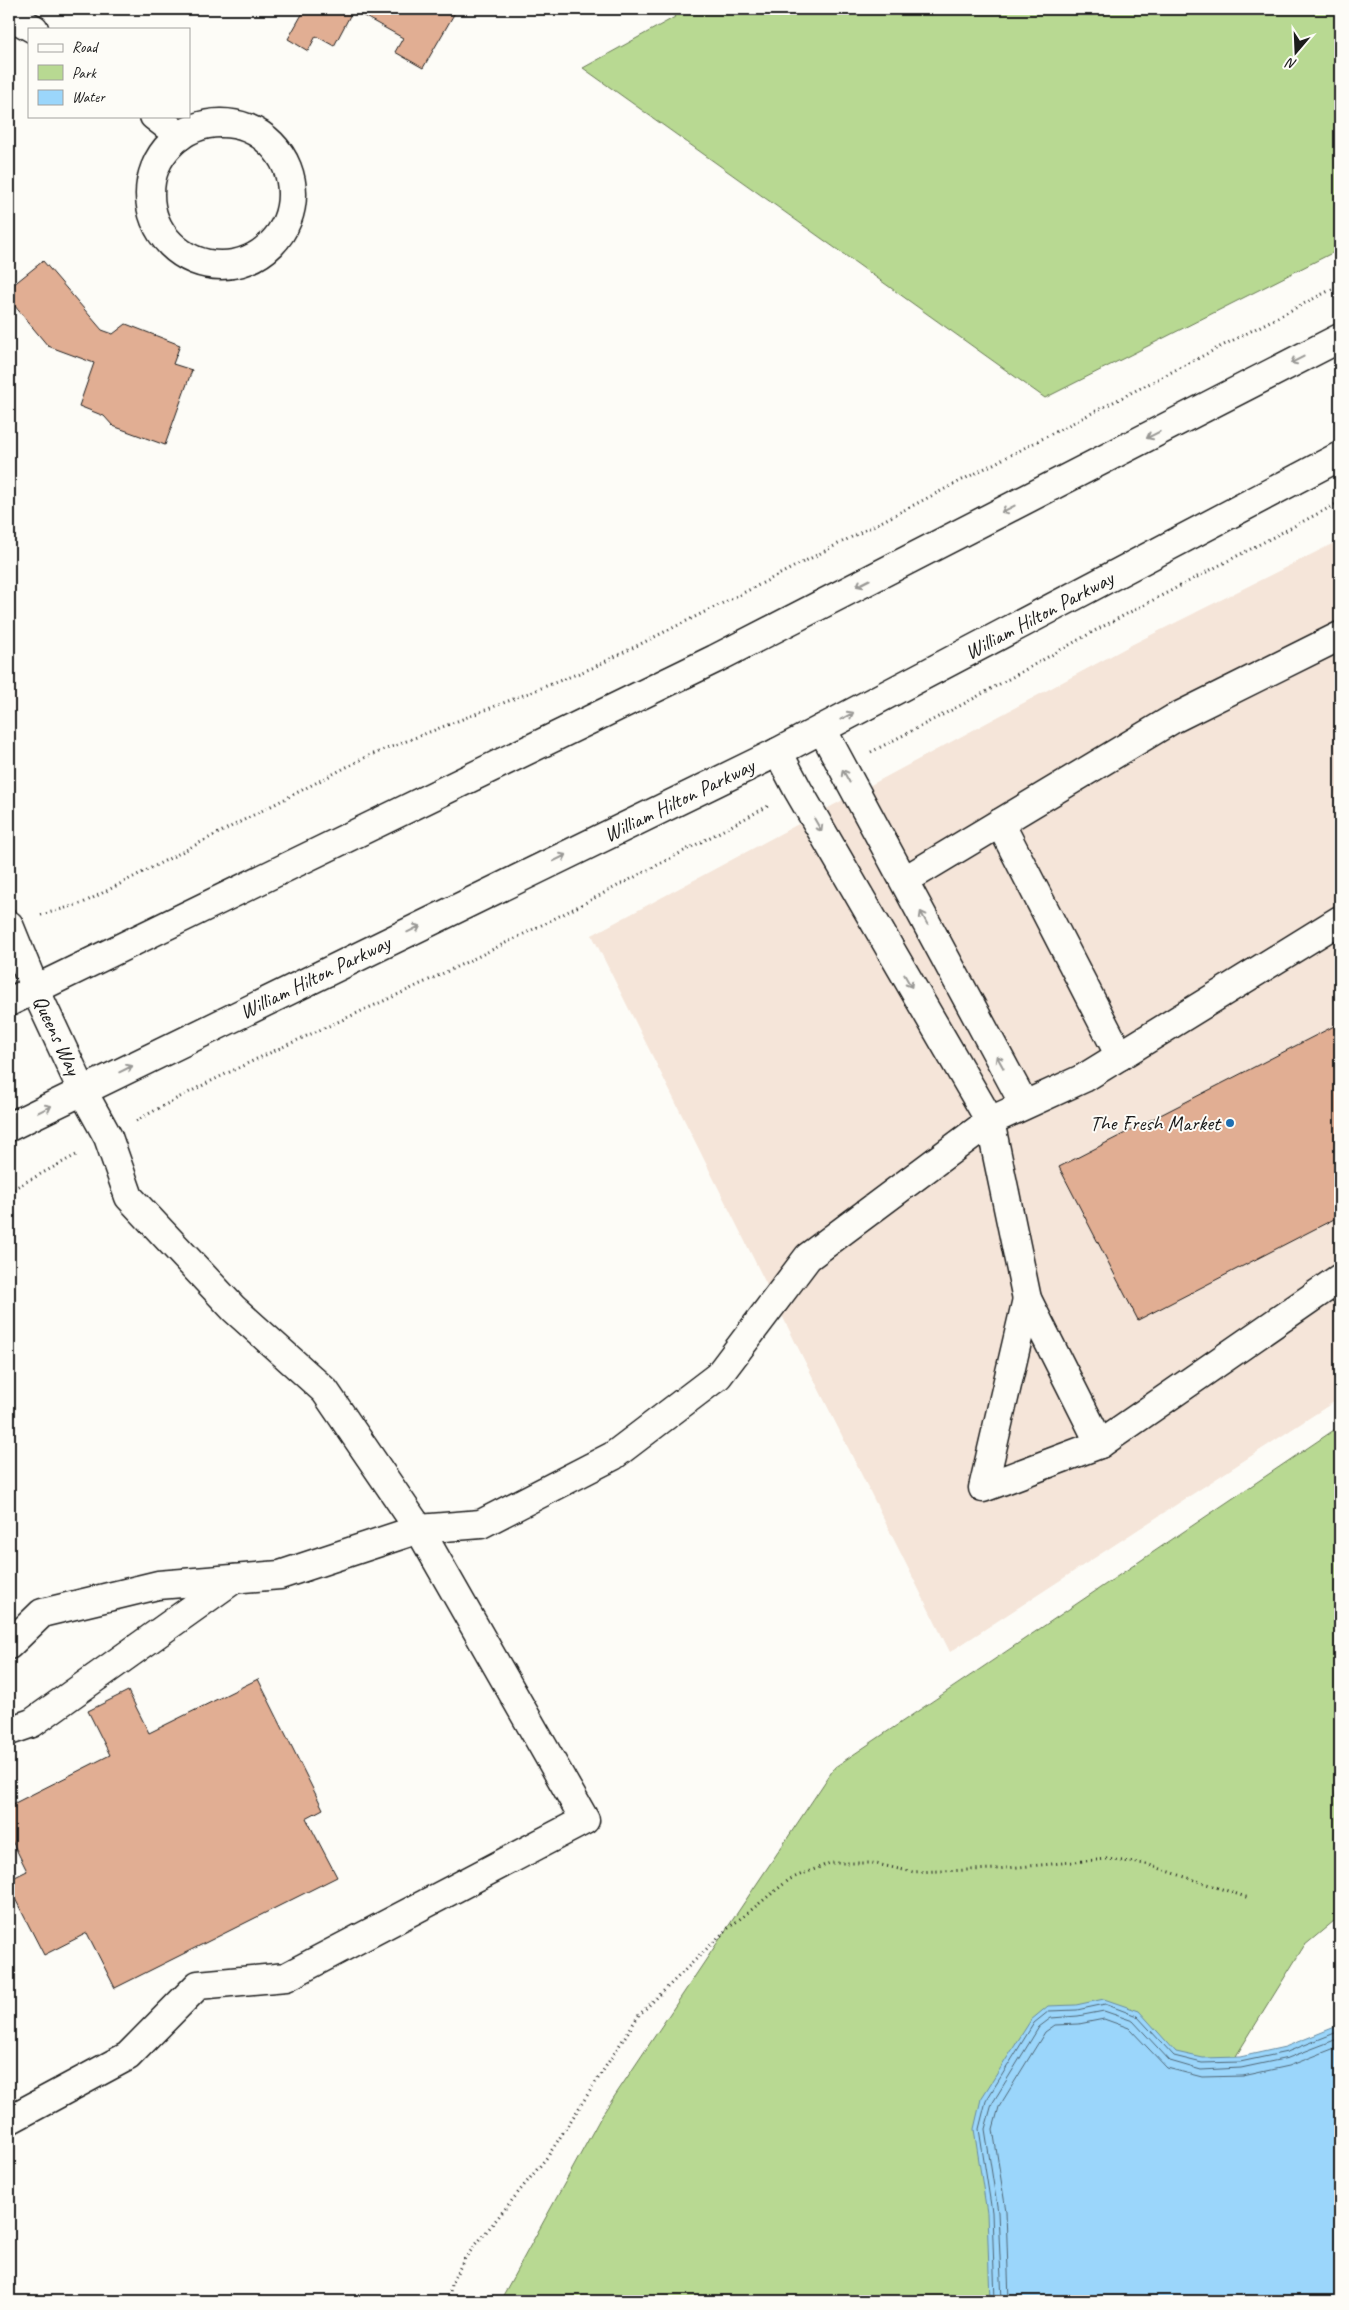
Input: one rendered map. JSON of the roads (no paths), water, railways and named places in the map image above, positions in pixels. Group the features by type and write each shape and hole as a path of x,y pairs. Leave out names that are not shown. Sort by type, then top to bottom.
{"main road":[{"path":"9,15 32,28"},
{"path":"157,118 180,136"},
{"path":"205,124 233,124 259,134 279,153 291,179 291,207 281,233 261,253 236,264 208,265 182,254 162,235 150,210 150,182 160,156 180,136 205,124"},
{"path":"9,1002 715,659 1340,338"},
{"name":"William Hilton Parkway","path":"9,1127 778,752 1340,456"},
{"path":"905,880 1173,719 1340,636"},
{"path":"822,729 1024,1104"},
{"path":"778,752 798,790 990,1121 1027,1299 1100,1444"},
{"path":"1000,823 1120,1056"},
{"path":"9,1645 42,1613 158,1585 280,1575 419,1529 480,1524 613,1456 718,1376 808,1257 990,1121 1084,1078 1340,920"},
{"name":"Queens Way","path":"9,925 35,989 82,1090 108,1137 129,1197 234,1309 325,1391 419,1529 585,1820 286,1977 198,1984 128,2056 9,2120"},
{"path":"1027,1299 983,1488 1100,1444 1340,1278"},
{"path":"9,1731 32,1723 234,1579"}],"water":[{"path":"1104,1999 1139,2011 1176,2052 1203,2058 1240,2057 1285,2047 1340,2025 1340,2301 990,2301 987,2213 974,2129 981,2099 1031,2020 1048,2006 1076,2005"}],"place":[{"name":"The Fresh Market","path":"1230,1123"}]}
